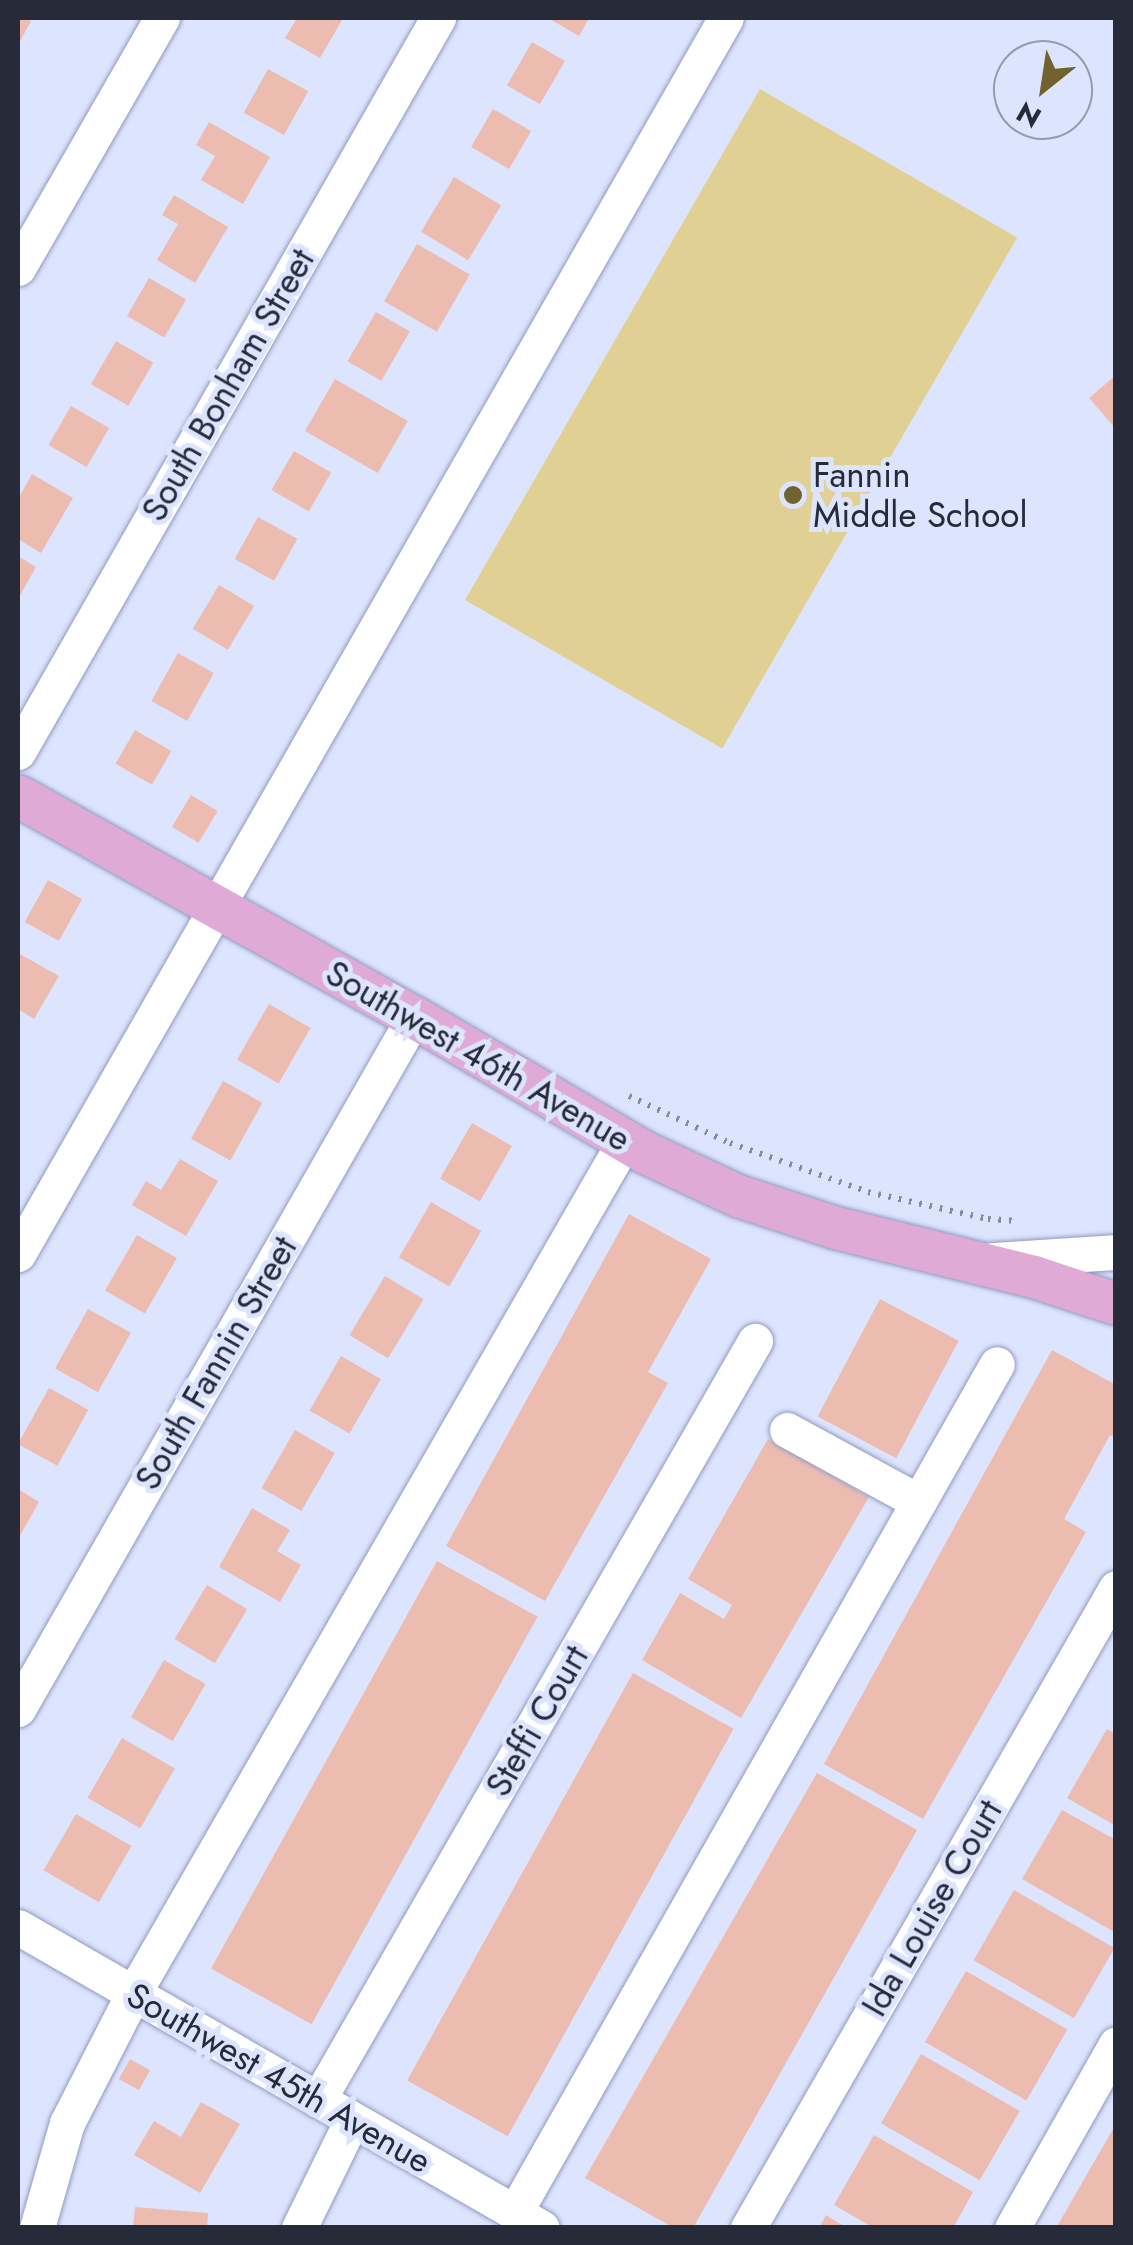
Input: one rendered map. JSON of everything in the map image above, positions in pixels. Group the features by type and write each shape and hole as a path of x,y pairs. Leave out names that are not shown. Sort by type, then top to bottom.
{"main road":[{"name":"Southwest 46th Avenue","path":"18,796 625,1140 738,1196 962,1262 1034,1277 1116,1304"}],"street":[{"path":"18,268 162,18"},
{"name":"South Bonham Street","path":"18,752 438,18"},
{"path":"18,1254 726,18"},
{"name":"South Fannin Street","path":"18,1709 414,1017"},
{"path":"36,2228 67,2122 134,1994 625,1140"},
{"path":"962,1262 1116,1252"},
{"name":"Steffi Court","path":"318,2100 755,1341"},
{"path":"528,2220 997,1364"},
{"path":"787,1430 918,1502"},
{"name":"Ida Louise Court","path":"748,2228 1113,1597"},
{"name":"Southwest 45th Avenue","path":"18,1928 528,2220"},
{"path":"1012,2228 1116,2044"},
{"path":"299,2228 352,2120"}],"path":[{"path":"624,1093 730,1143 868,1192 988,1219 1022,1221"}],"shaded area":[{"path":"760,89 1017,237 722,748 465,600"}],"building":[{"path":"18,18 31,21 18,45"},
{"path":"297,18 342,20 320,58 285,38"},
{"path":"548,18 589,18 579,36"},
{"path":"532,42 565,61 540,104 507,85"},
{"path":"268,69 308,91 284,135 244,113"},
{"path":"493,109 531,131 509,169 471,147"},
{"path":"209,122 270,157 243,204 201,180 215,156 196,145"},
{"path":"454,177 501,205 468,260 421,232"},
{"path":"174,195 228,227 195,283 157,260 178,224 162,215"},
{"path":"417,244 470,274 437,332 384,301"},
{"path":"149,278 186,300 164,338 127,316"},
{"path":"376,312 410,332 381,381 348,361"},
{"path":"116,341 153,362 128,406 91,384"},
{"path":"1116,375 1116,429 1089,398"},
{"path":"335,379 408,421 378,473 305,431"},
{"path":"71,406 109,428 87,467 48,445"},
{"path":"294,451 331,472 309,511 272,490"},
{"path":"32,474 73,498 41,553 18,539 18,499"},
{"path":"258,517 297,539 274,581 235,559"},
{"path":"18,556 36,567 18,599"},
{"path":"219,585 254,606 228,650 193,629"},
{"path":"178,653 214,673 187,721 151,701"},
{"path":"135,730 171,751 152,785 116,764"},
{"path":"191,795 218,811 199,843 172,827"},
{"path":"48,880 82,899 59,941 25,922"},
{"path":"18,953 59,976 34,1019 18,1009"},
{"path":"269,1004 311,1028 279,1083 237,1059"},
{"path":"223,1081 262,1103 230,1161 191,1139"},
{"path":"472,1123 512,1146 480,1201 440,1178"},
{"path":"180,1159 218,1181 186,1236 132,1205 146,1181 161,1190"},
{"path":"431,1202 481,1231 449,1286 399,1257"},
{"path":"629,1214 711,1259 648,1372 668,1383 545,1601 446,1546"},
{"path":"137,1235 177,1258 145,1313 105,1290"},
{"path":"385,1276 424,1299 388,1358 349,1335"},
{"path":"880,1299 959,1341 896,1458 818,1416"},
{"path":"88,1309 131,1333 98,1392 55,1368"},
{"path":"1052,1350 1116,1385 1116,1438 1110,1435 1064,1519 1086,1532 923,1819 824,1764"},
{"path":"341,1356 381,1379 349,1434 310,1411"},
{"path":"49,1388 88,1410 57,1466 18,1444"},
{"path":"295,1430 335,1453 301,1511 262,1488"},
{"path":"768,1439 869,1497 741,1718 642,1660 680,1593 724,1619 732,1605 688,1579"},
{"path":"18,1489 39,1502 18,1539"},
{"path":"252,1508 290,1530 277,1551 301,1565 280,1602 219,1567"},
{"path":"437,1561 538,1617 312,2024 211,1969"},
{"path":"207,1585 247,1609 215,1663 175,1639"},
{"path":"164,1660 206,1684 173,1741 131,1717"},
{"path":"633,1673 734,1729 508,2136 407,2081"},
{"path":"1107,1729 1116,1734 1116,1826 1067,1798"},
{"path":"122,1738 175,1768 140,1828 88,1798"},
{"path":"817,1773 917,1830 693,2228 674,2228 585,2178"},
{"path":"1062,1810 1116,1840 1116,1933 1022,1879"},
{"path":"76,1814 131,1846 99,1902 44,1870"},
{"path":"1014,1890 1114,1948 1074,2018 974,1960"},
{"path":"966,1971 1067,2029 1026,2101 925,2042"},
{"path":"921,2054 1020,2111 980,2180 881,2123"},
{"path":"130,2059 150,2070 139,2090 119,2079"},
{"path":"201,2102 240,2124 200,2193 134,2155 154,2121 181,2137"},
{"path":"1116,2124 1116,2228 1056,2228"},
{"path":"874,2135 973,2192 953,2228 874,2228 834,2205"},
{"path":"135,2207 208,2213 207,2228 133,2228"},
{"path":"826,2215 847,2228 819,2228"}],"place":[{"name":"Fannin Middle School","path":"793,495"}]}
